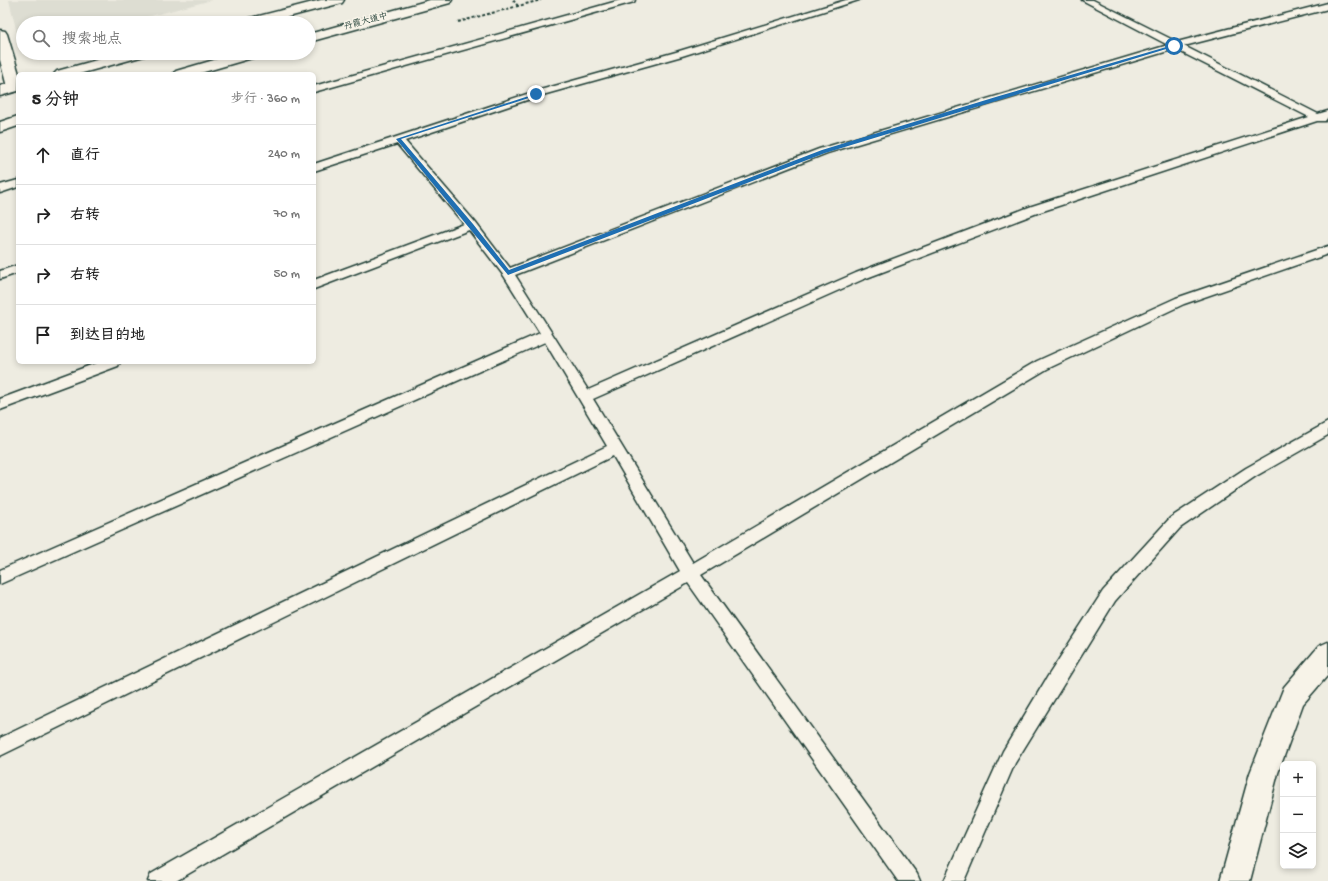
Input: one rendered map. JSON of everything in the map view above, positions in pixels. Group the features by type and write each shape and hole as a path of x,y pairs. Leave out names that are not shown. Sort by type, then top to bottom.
{"main road":[{"path":"271,16 313,3 337,0"},
{"name":"丹霞大道中","path":"316,36 446,0"},
{"path":"0,36 11,88"},
{"path":"69,72 113,60"},
{"path":"187,72 229,60"},
{"path":"0,127 16,122"},
{"path":"1235,881 1264,773 1293,696 1328,655"}],"lane":[{"path":"316,88 631,0"},
{"path":"316,167 536,94 679,54 855,0"},
{"path":"1086,0 1174,46 1323,116 1328,124"},
{"path":"508,273 823,152 1001,96 1174,46 1328,6"},
{"path":"584,397 860,276 1036,209 1170,164 1323,116"},
{"path":"398,139 471,225 508,273 548,335 690,573 910,881"},
{"path":"0,189 16,184"},
{"path":"316,284 471,225"},
{"path":"158,881 690,573 1042,365 1180,301 1328,250"},
{"path":"0,275 16,270"},
{"path":"0,577 548,335"},
{"path":"0,405 108,364"},
{"path":"954,881 1009,757 1054,682 1109,596 1175,523 1250,472 1328,428"},
{"path":"0,747 615,448"}],"path":[{"path":"513,0 518,6"},
{"path":"458,22 541,0"}],"shaded area":[{"path":"9,0 212,0 151,16 16,16 16,29"}],"route":[{"path":"536,94 398,139 471,225 508,273 823,152 1001,96 1174,46"}]}
